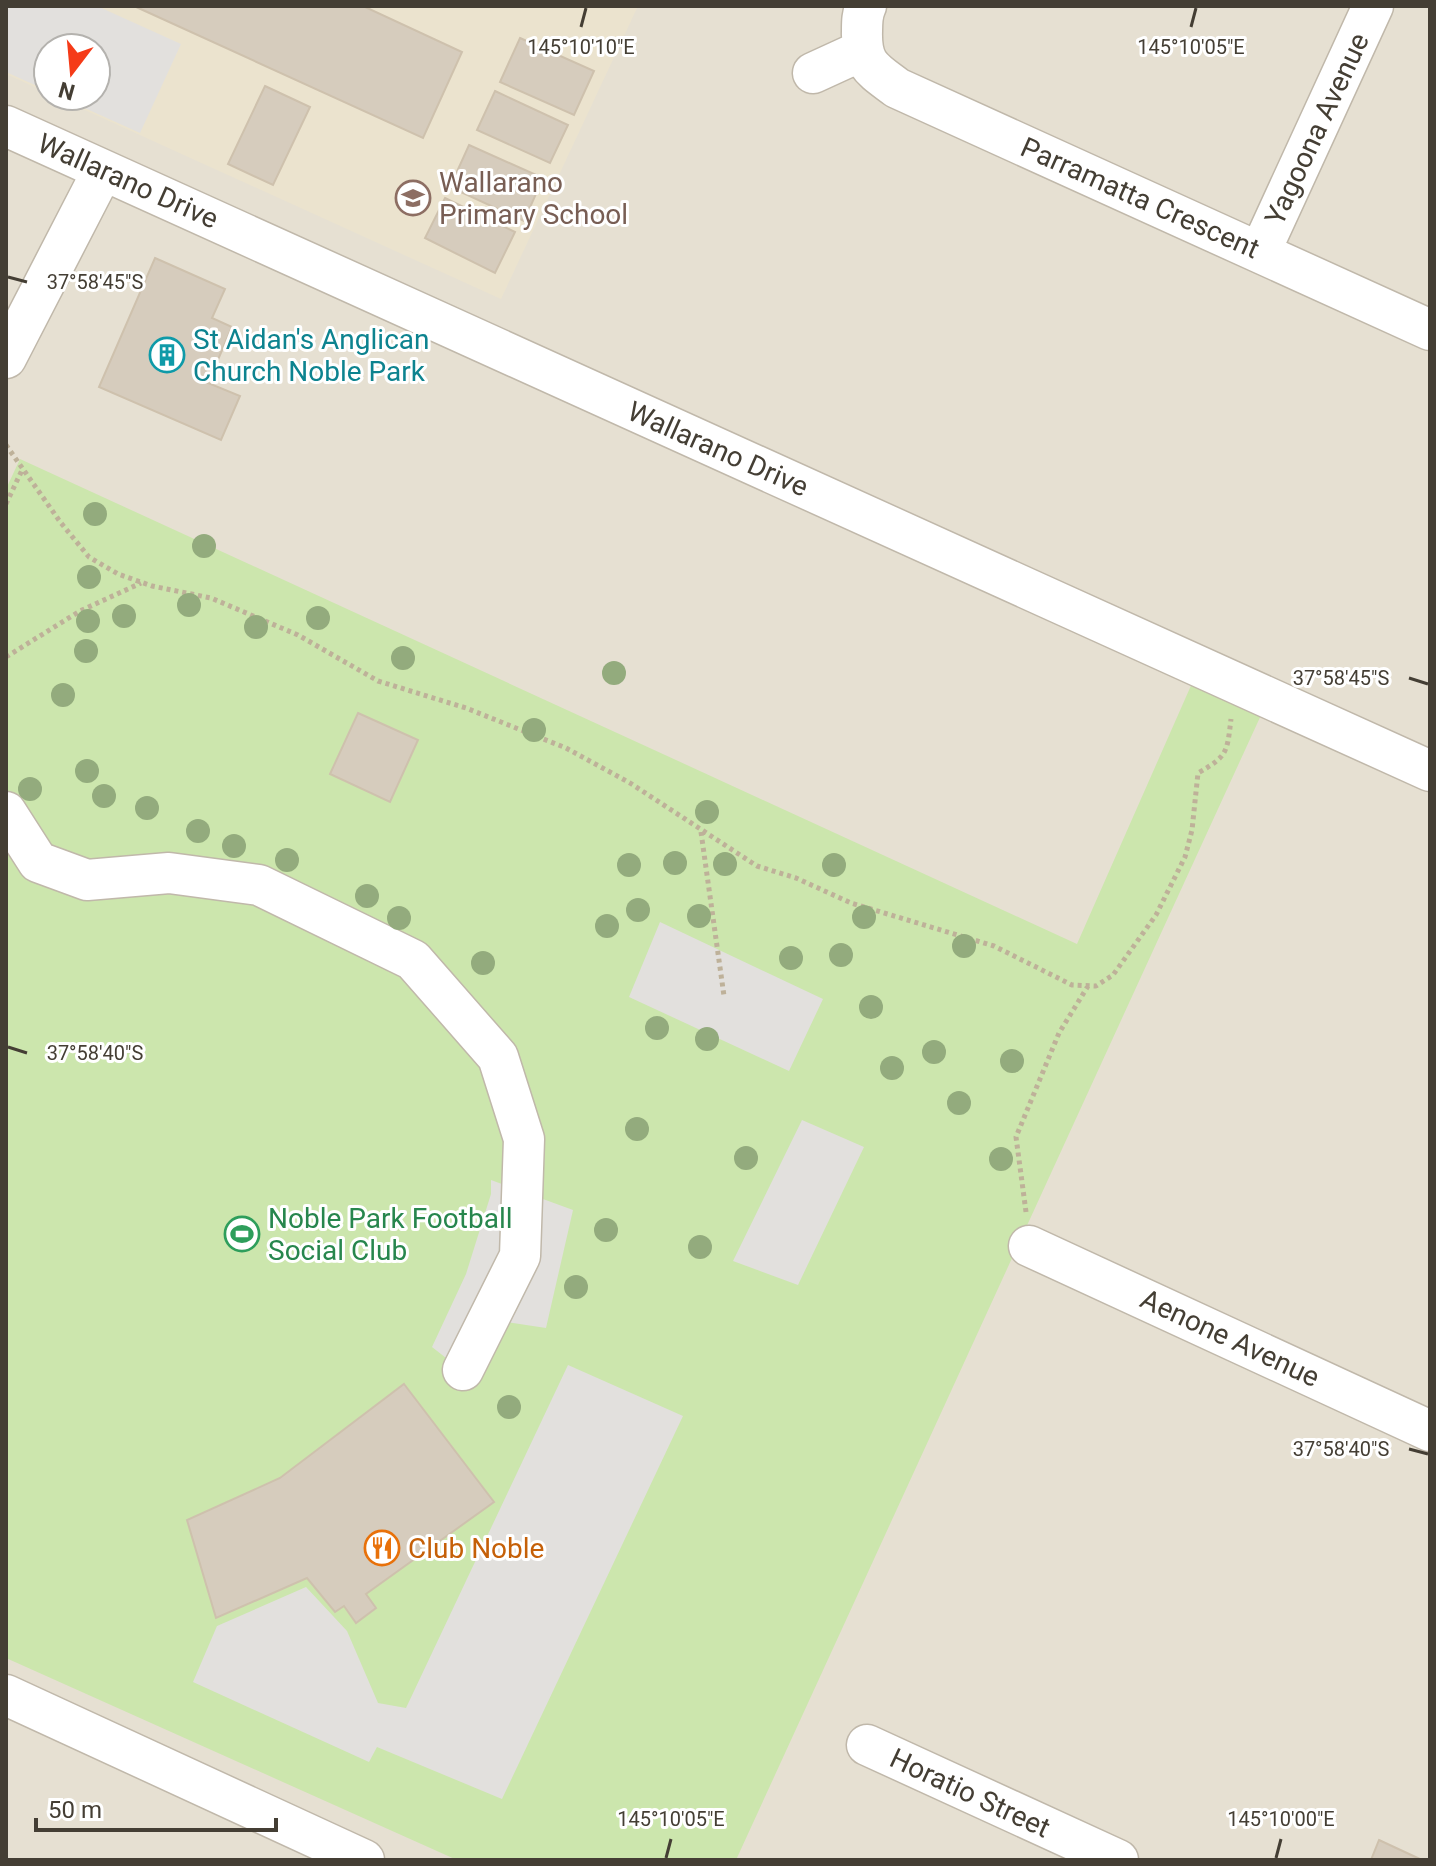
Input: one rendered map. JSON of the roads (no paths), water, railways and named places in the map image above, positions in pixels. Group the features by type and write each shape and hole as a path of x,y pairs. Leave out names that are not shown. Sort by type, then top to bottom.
{"street":[{"path":"813,73 861,51 866,6"},
{"name":"Yagoona Avenue","path":"1260,252 1373,6"},
{"name":"Parramatta Crescent","path":"861,51 873,70 897,88 1430,330"},
{"name":"Wallarano Drive","path":"6,126 1430,771"},
{"path":"6,358 103,170"},
{"path":"6,812 38,862 87,880 169,873 259,885 413,960 498,1057 524,1139 520,1256 463,1370"},
{"name":"Aenone Avenue","path":"1029,1246 1430,1431"},
{"path":"6,1695 364,1860"},
{"name":"Horatio Street","path":"867,1745 1118,1860"}],"place":[{"name":"Wallarano Primary School","path":"413,198"},
{"name":"St Aidan's Anglican Church Noble Park","path":"167,355"},
{"name":"Noble Park Football Social Club","path":"242,1234"},
{"name":"Club Noble","path":"382,1548"}]}
